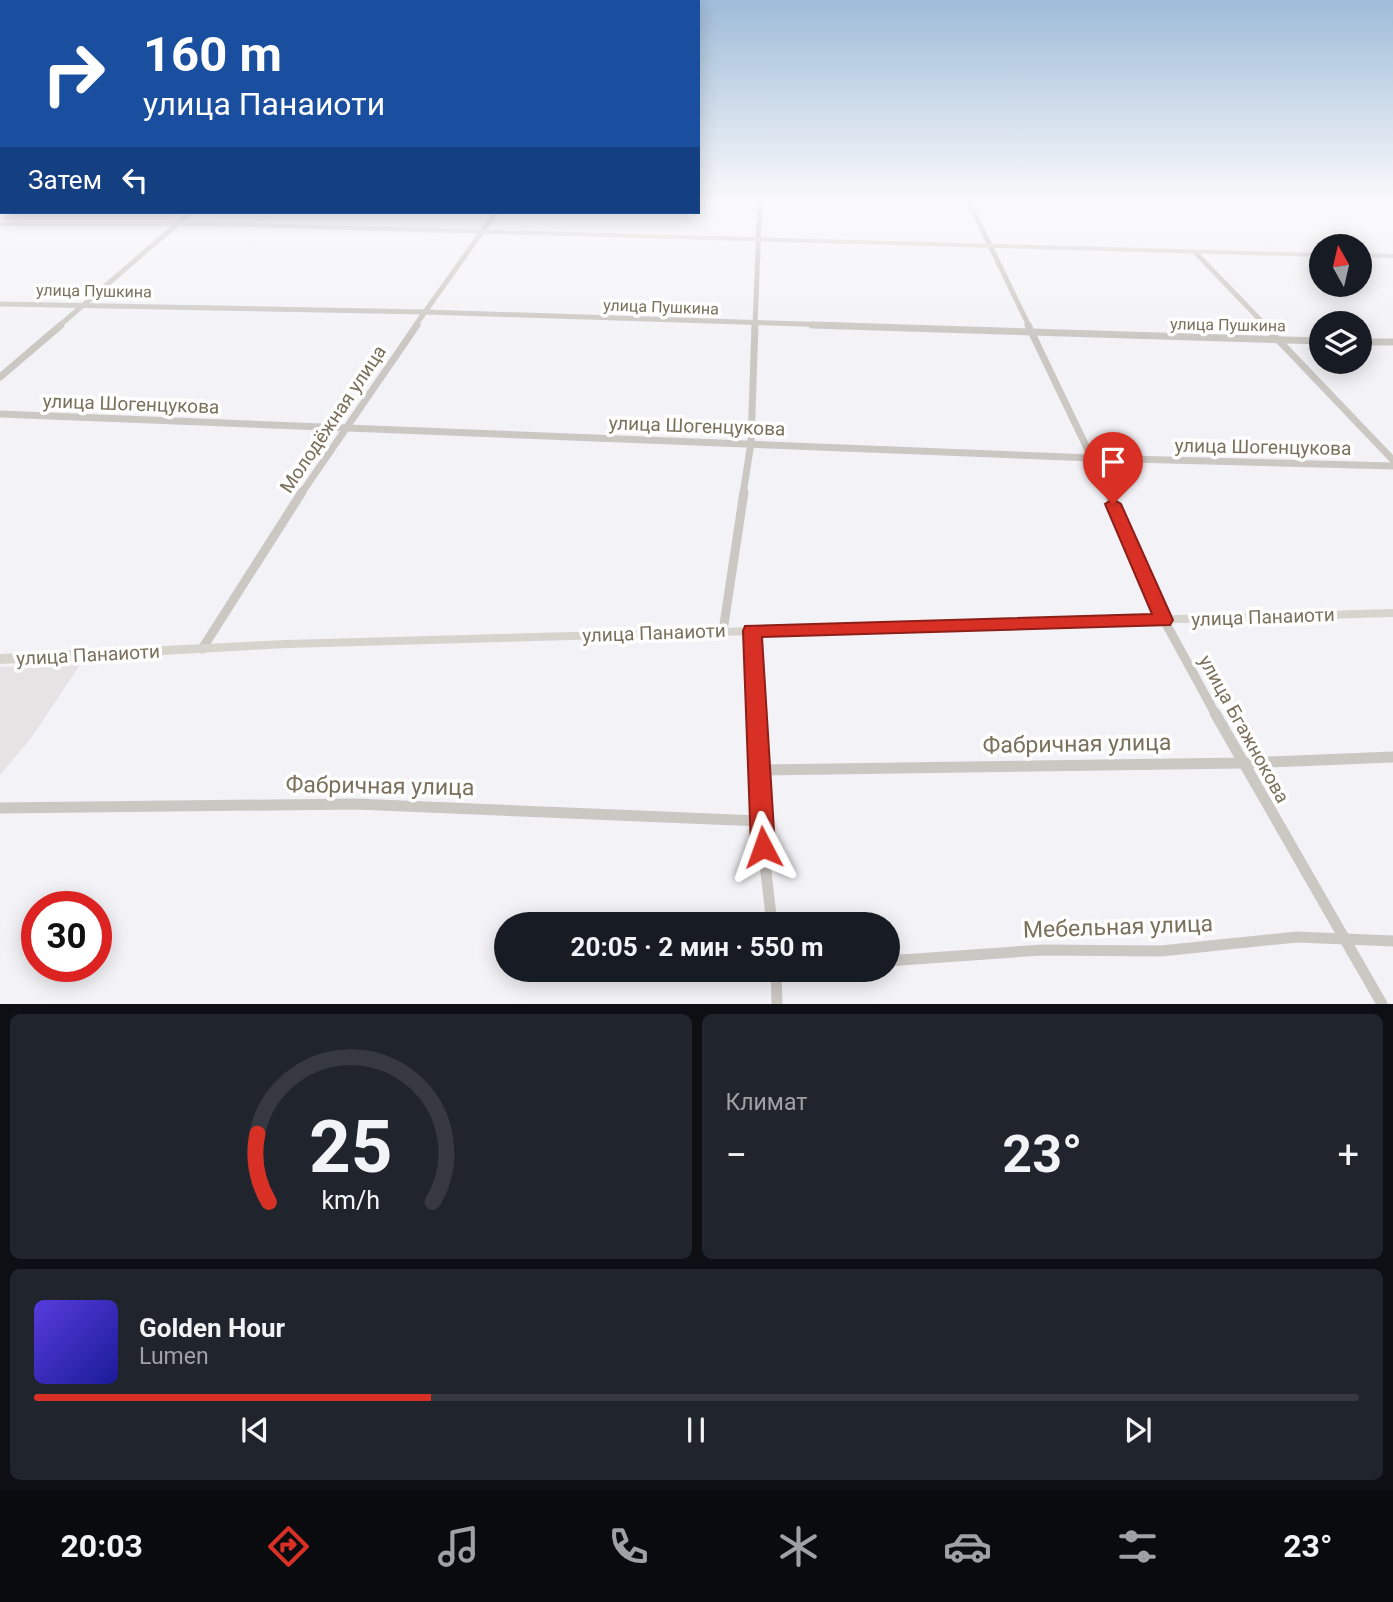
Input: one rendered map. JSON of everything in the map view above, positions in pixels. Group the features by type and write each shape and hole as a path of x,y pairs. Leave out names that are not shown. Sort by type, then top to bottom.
{"main road":[{"path":"908,245 1309,254"},
{"path":"1372,255 1393,256"},
{"name":"улица Панаиоти","path":"0,659 202,649 723,631 1393,613"}],"street":[{"path":"0,377 152,245"},
{"name":"Молодёжная улица","path":"202,649 343,429 473,245"},
{"path":"723,631 751,443 756,245"},
{"name":"улица Бгажнокова","path":"992,247 1093,458 1164,620 1242,763 1382,1003"},
{"path":"1195,252 1393,460"},
{"name":"улица Пушкина","path":"0,304 426,312 754,325 1309,341"},
{"path":"1372,342 1393,342"},
{"name":"улица Шогенцукова","path":"0,414 1093,458 1393,466"},
{"path":"752,631 761,770 760,821 771,912"},
{"name":"Фабричная улица","path":"761,770 1242,763 1393,757"},
{"name":"Фабричная улица","path":"0,808 356,804 760,821"},
{"name":"Мебельная улица","path":"900,960 1042,950 1161,951 1297,937 1393,941"},
{"path":"776,982 777,1003"}],"shaded area":[{"path":"81,663 31,738 0,775 0,667"}],"route":[{"path":"763,847 752,631 1164,620 1113,504"}]}
